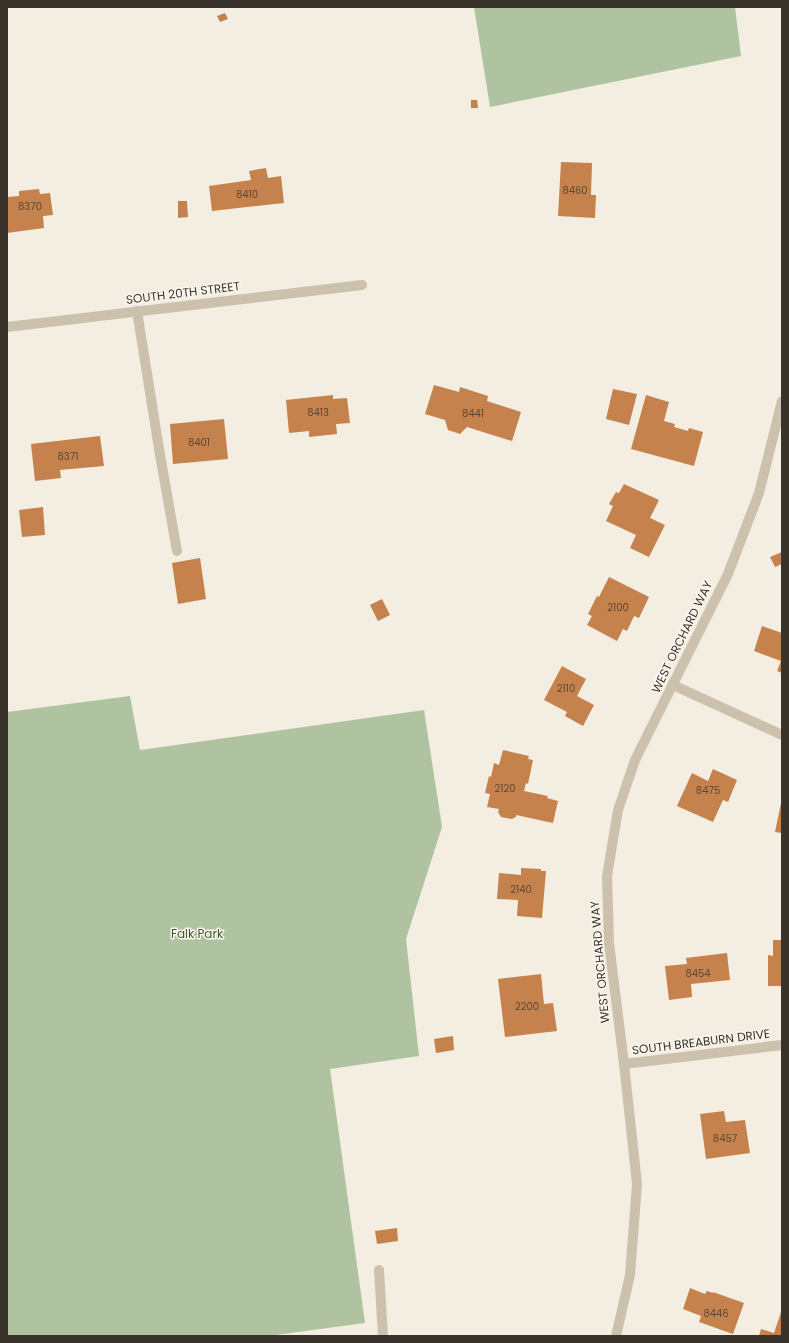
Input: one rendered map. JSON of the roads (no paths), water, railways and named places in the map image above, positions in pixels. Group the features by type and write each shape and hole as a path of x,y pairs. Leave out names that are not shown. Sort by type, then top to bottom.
{"street":[{"name":"SOUTH 20TH STREET","path":"7,327 362,285"},
{"path":"137,312 177,551"},
{"name":"WEST ORCHARD WAY","path":"616,1336 630,1275 637,1184 609,943 606,876 618,810 635,760 728,574 759,493 782,400"},
{"path":"673,685 782,735"},
{"name":"SOUTH BREABURN DRIVE","path":"624,1064 782,1045"},
{"path":"379,1270 383,1336"}],"park label":[{"name":"Falk Park","path":"197,934"}]}
